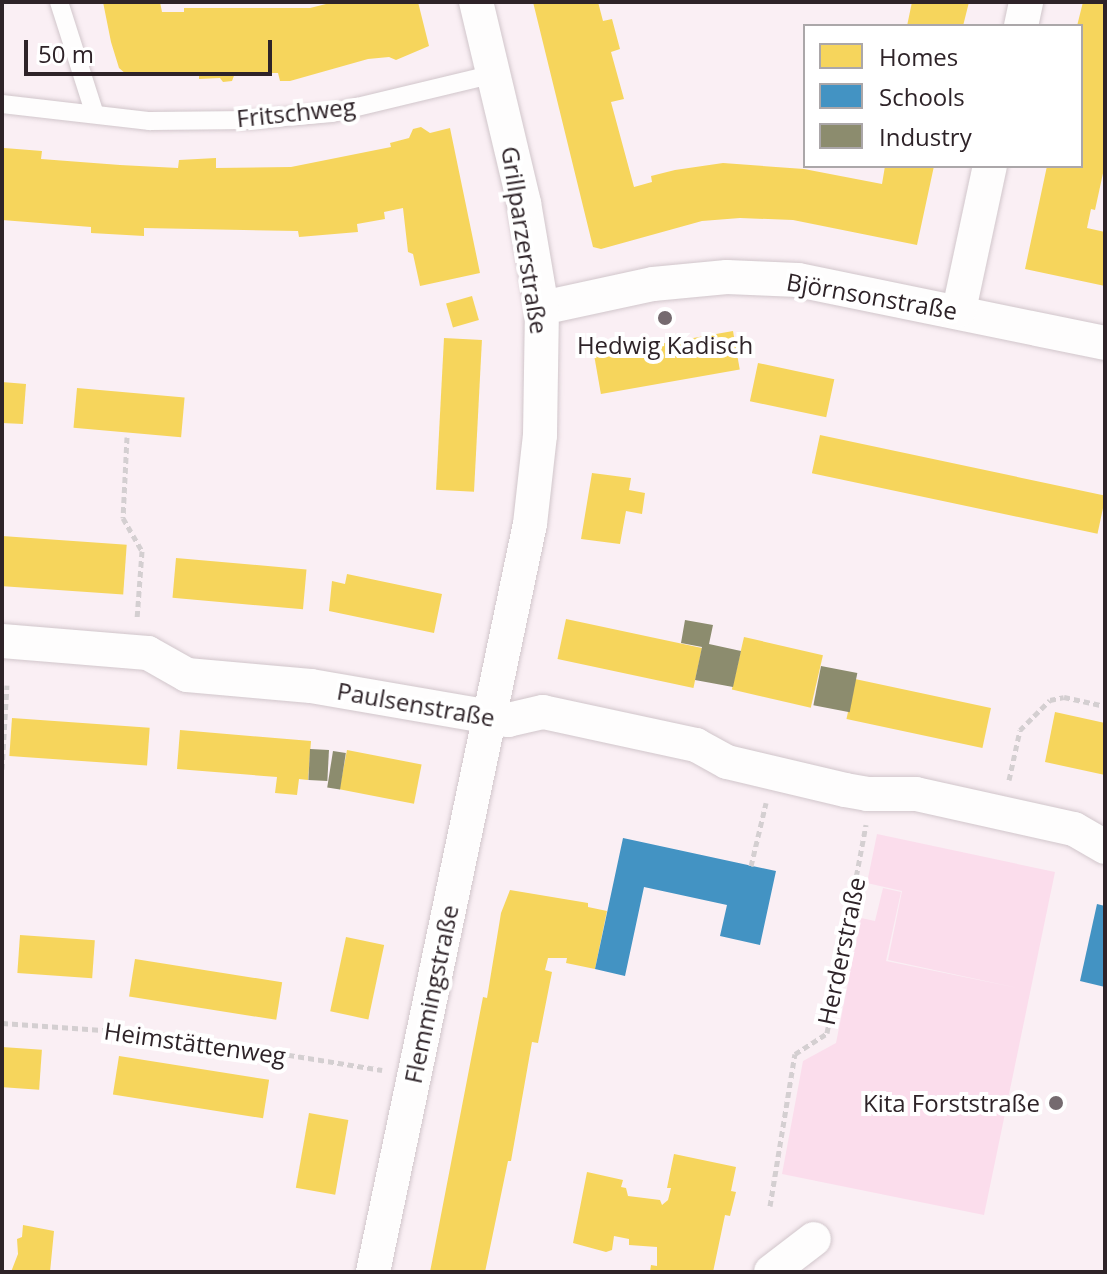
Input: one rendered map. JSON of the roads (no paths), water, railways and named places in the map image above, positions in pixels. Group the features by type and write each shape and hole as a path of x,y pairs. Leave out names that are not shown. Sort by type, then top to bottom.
{"street":[{"name":"Grillparzerstraße","path":"476,2 524,203 542,308 541,420 530,524 489,717"},
{"path":"1021,24 1026,2"},
{"path":"959,310 990,168"},
{"name":"Björnsonstraße","path":"542,308 653,284 727,277 798,280 959,310 1105,343"},
{"name":"Paulsenstraße","path":"2,641 148,653 187,675 311,686 508,720 543,712 696,745 727,762 845,790 867,794 916,794 1074,829 1105,847"},
{"name":"Flemmingstraße","path":"373,1272 489,717"},
{"path":"771,1272 814,1239"}],"lane":[{"path":"59,2 94,112"},
{"name":"Fritschweg","path":"2,104 94,112 150,121 250,120 332,113 494,74"}],"place":[{"name":"Hedwig Kadisch","path":"665,318"},
{"name":"Kita Forststraße","path":"1056,1103"}]}
